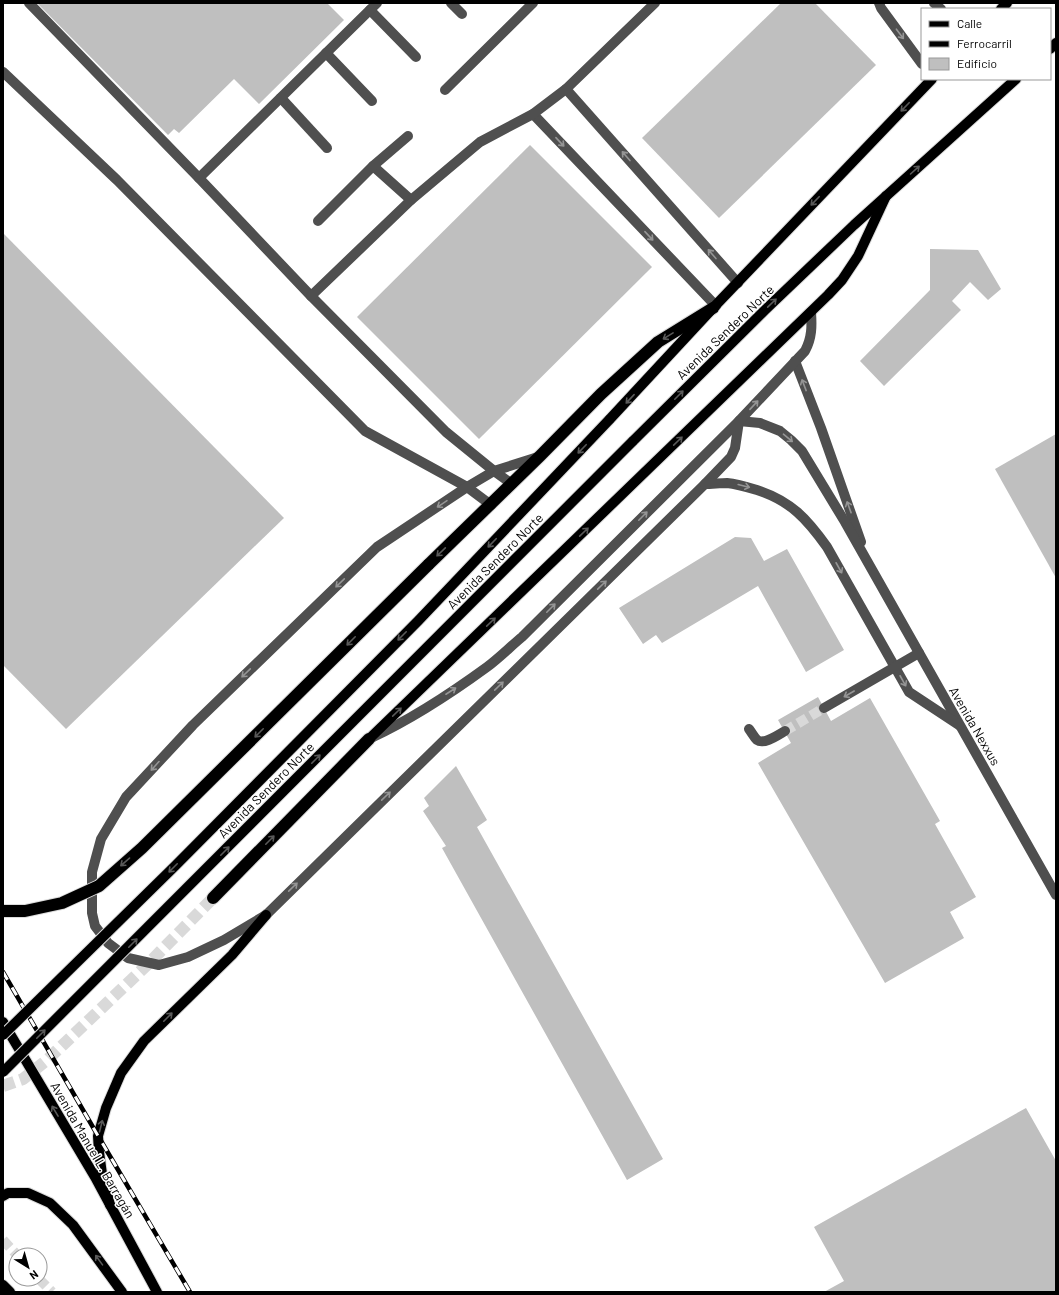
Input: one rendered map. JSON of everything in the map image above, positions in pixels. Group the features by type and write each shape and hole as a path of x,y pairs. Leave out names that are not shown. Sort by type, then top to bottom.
{"highway":[{"path":"3,911 25,911 62,903 98,886 142,848 428,564 491,505 601,394 658,342 714,307"},
{"path":"213,898 369,739"}],"main road":[{"name":"Avenida Sendero Norte","path":"3,1035 170,871 412,626 931,80"},
{"name":"Avenida Sendero Norte","path":"3,1072 765,310 854,225 1015,80"},
{"path":"369,739 811,312 842,280 854,262 886,196"},
{"path":"110,1205 102,1174 98,1136 106,1108 121,1073 144,1041 232,954 266,915"},
{"name":"Avenida Manuel L. Barragán","path":"3,1022 110,1205 157,1292"},
{"path":"3,1196 8,1193 28,1193 50,1203 73,1225 122,1292"},
{"path":"3,1285 10,1292"}],"street":[{"path":"29,3 311,296 446,432 512,484"},
{"path":"451,3 462,14"},
{"path":"445,90 533,3"},
{"path":"311,296 411,200 480,142 533,114 566,89 655,3"},
{"path":"879,3 881,8 921,63"},
{"path":"199,178 374,6 416,57"},
{"path":"326,54 372,102"},
{"path":"3,72 117,180 365,431 466,487 491,505"},
{"path":"566,89 738,283"},
{"path":"281,98 327,148"},
{"path":"533,114 714,307"},
{"path":"318,221 373,166 408,136"},
{"path":"373,166 411,200"},
{"path":"369,739 400,724 454,689 488,666 522,637 739,421 805,351 809,345 812,326 811,312"},
{"path":"795,361 821,428 871,570"},
{"path":"540,456 494,471 466,487 377,547 198,719 126,797 101,839 92,872 92,913 95,926 108,943 128,958 158,965 188,957 224,940 266,915 705,484 731,456 738,438 739,421"},
{"path":"739,421 760,423 780,431 802,451 845,522 871,570"},
{"path":"705,484 728,483 745,486 771,495 787,504 800,514 827,547 909,692 960,726"},
{"name":"Avenida Nexxus","path":"871,570 1056,895"},
{"path":"824,708 919,653"},
{"path":"749,729 756,740 760,742 766,741 785,731"}],"building":[{"path":"37,3 327,3 344,20 259,104 234,79 179,133 174,129 168,135"},
{"path":"781,3 815,3 876,65 719,218 642,138"},
{"path":"530,145 652,267 479,439 357,317"},
{"path":"3,233 284,518 66,729 3,665"},
{"path":"930,249 978,250 1001,289 988,300 970,282 952,301 961,310 884,386 860,361 930,290"},
{"path":"1056,434 1056,578 995,469"},
{"path":"735,537 751,538 764,561 787,549 844,650 806,672 758,586 662,643 656,635 643,644 619,608"},
{"path":"818,697 831,721 870,698 940,821 935,824 976,897 950,912 964,938 885,983 758,763 791,743 778,720"},
{"path":"456,766 487,820 477,827 663,1159 627,1180 442,848 446,846 423,811 429,806 424,798"},
{"path":"1026,1108 1056,1161 1056,1292 824,1292 844,1281 814,1227"}],"tunnel":[{"path":"785,731 824,708"},
{"path":"3,1086 23,1079 47,1060 149,963 213,898"},
{"path":"3,1240 10,1247"},
{"path":"47,1287 52,1292"}],"railway":[{"path":"3,972 190,1292"}]}
